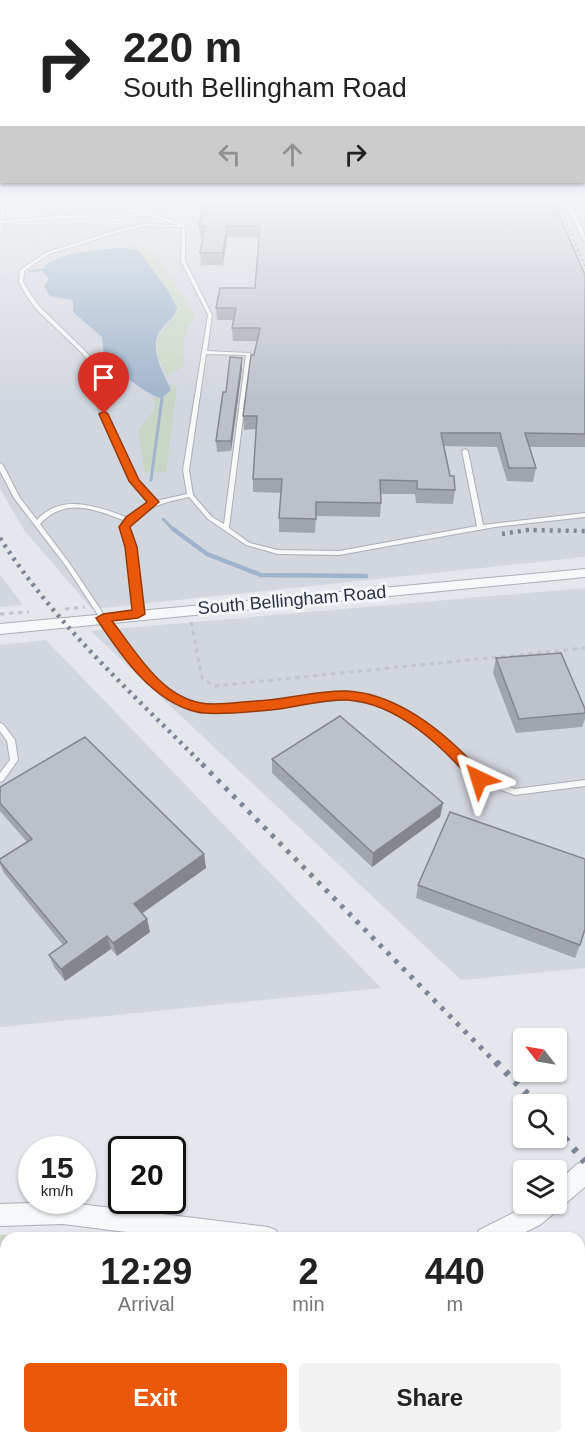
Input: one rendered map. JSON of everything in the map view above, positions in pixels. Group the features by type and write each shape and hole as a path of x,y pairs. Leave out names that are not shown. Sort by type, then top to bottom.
{"street":[{"name":"South Bellingham Road","path":"0,629 189,609 585,573"},
{"path":"567,1189 585,1172"},
{"path":"0,1215 63,1213 219,1232"},
{"path":"500,1232 536,1214"}],"lane":[{"path":"28,266 22,270 21,282 39,309 83,349 103,374 96,396 134,481 154,502"},
{"path":"186,266 210,315 186,470 190,495 210,518 248,544 278,552 339,553 480,528 585,515"},
{"path":"205,352 249,354 226,529"},
{"path":"465,451 480,528"},
{"path":"0,465 17,498 68,565 103,618 149,678 171,695 199,708 270,705 347,696 382,704 420,724 457,754 479,779 515,792 585,783"},
{"path":"138,614 131,547 124,527 129,520 154,502 190,495"},
{"path":"37,522 44,513 68,506 90,507 129,520"},
{"path":"0,726 11,740 14,760 0,779"}],"path":[{"path":"189,609 202,678 214,686 585,648"}],"shaded area":[{"path":"0,266 585,266 585,557 92,609 24,530 0,489"},
{"path":"0,575 23,605 0,607"},
{"path":"585,588 585,968 461,980 91,631"},
{"path":"46,640 381,988 0,1027 0,645"}],"green space":[{"path":"146,266 163,266 195,315 185,338 183,351 185,365 166,377 156,346 160,333 173,319"},
{"path":"168,384 177,385 166,472 145,473 138,431 155,409 153,397 162,398 171,390"}],"water":[{"path":"46,266 150,266 167,289 177,308 160,331 156,345 158,361 171,390 162,398 157,397 120,374 119,365 104,355 102,337 73,312 73,300 50,296 44,286 49,279 42,270"}],"building":[{"path":"257,266 581,266 585,275 585,434 525,433 536,468 509,468 500,433 441,433 450,476 454,476 455,490 417,489 417,481 380,480 381,503 316,502 316,519 279,518 282,479 253,479 257,416 243,416 251,355 254,355 260,328 232,328 236,308 216,308 220,288 255,288"},
{"path":"230,357 242,358 231,441 216,441 223,392 226,392"},
{"path":"561,653 585,713 519,719 496,658"},
{"path":"340,716 443,803 373,853 272,759"},
{"path":"85,737 204,854 134,904 147,919 113,943 107,936 61,969 49,955 67,942 0,862 0,859 32,839 0,803 0,787"},
{"path":"450,812 585,859 585,929 580,945 418,885"}],"waterway":[{"path":"29,271 42,270"},
{"path":"151,480 162,398"},
{"path":"163,519 173,529"},
{"path":"173,529 207,554 261,575 366,576"}],"railway":[{"path":"502,534 528,530"},
{"path":"528,530 537,530"},
{"path":"528,530 585,531"},
{"path":"0,538 21,569 70,628 202,764"},
{"path":"202,764 497,1064"},
{"path":"496,1062 527,1094"},
{"path":"567,1141 585,1162"}],"route":[{"path":"104,414 134,481 154,502 129,520 124,527 131,547 138,614 103,618 119,642 149,678 171,695 199,708 270,705 347,696 382,704 420,724 457,754 479,779"}]}
